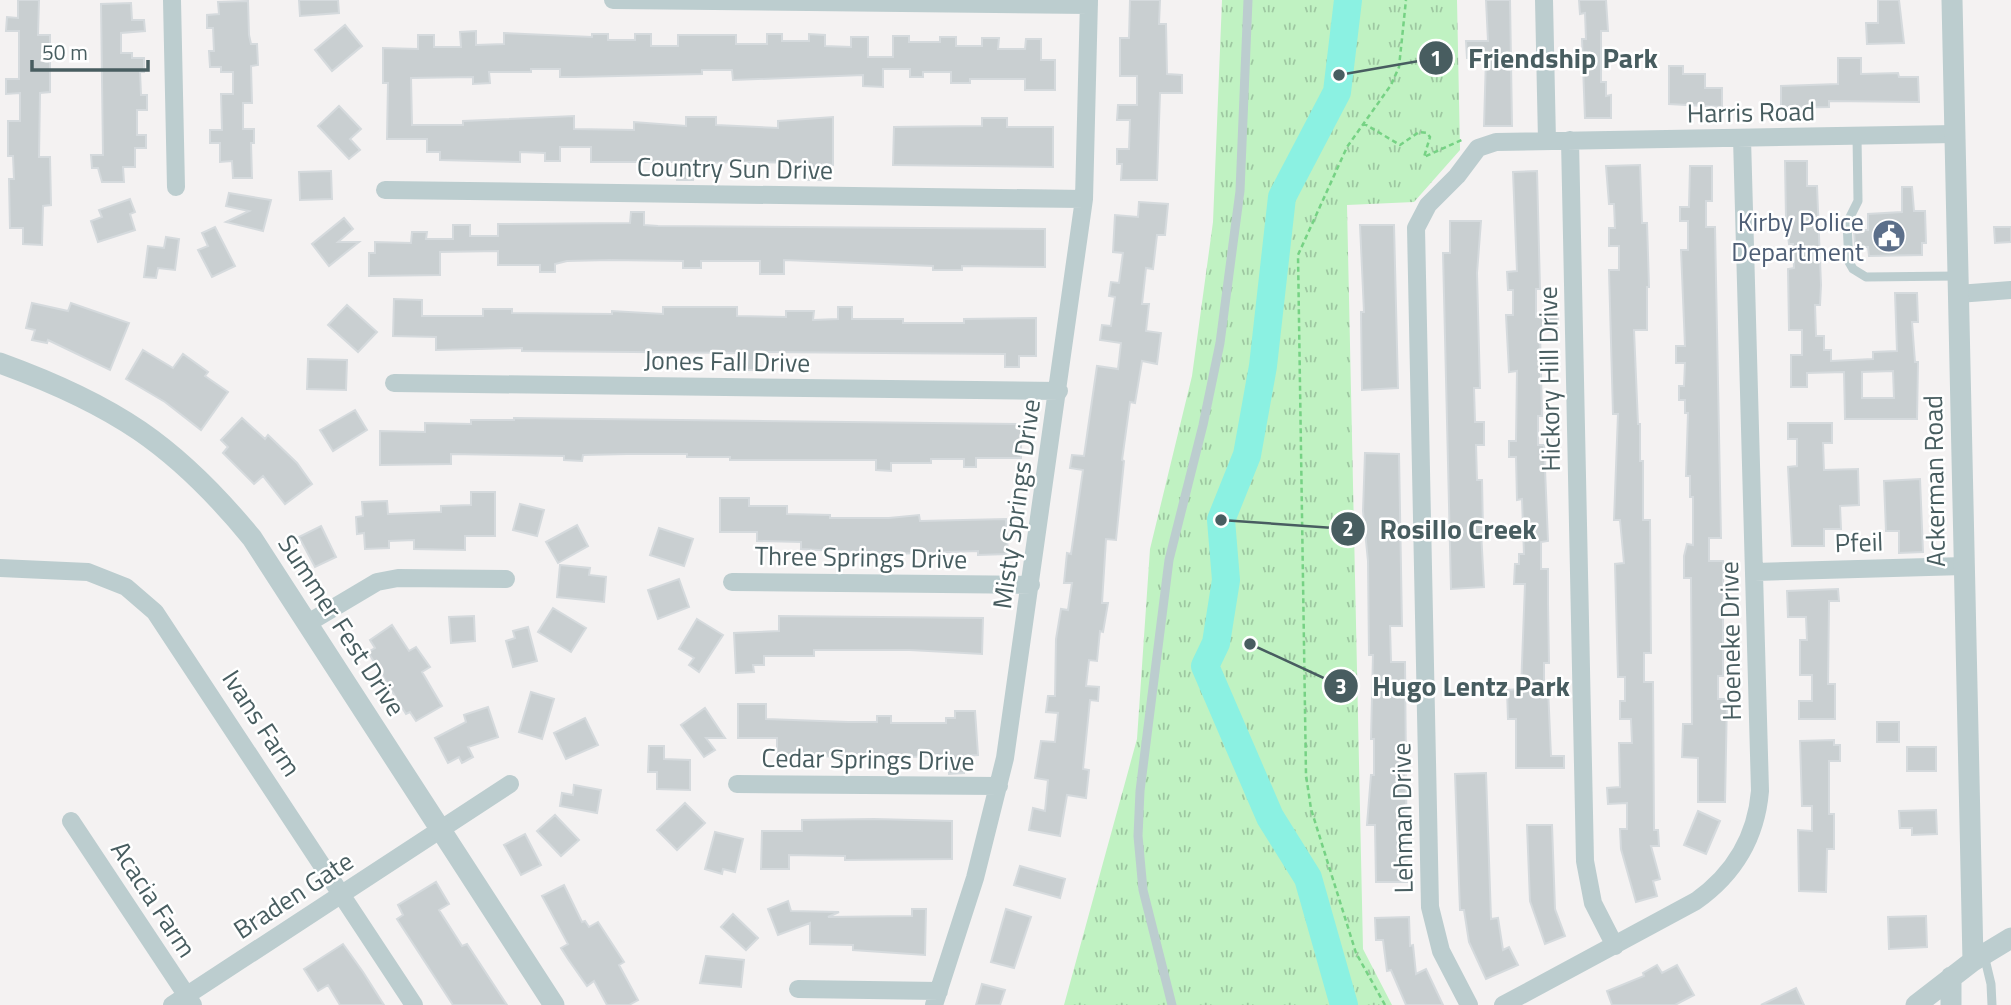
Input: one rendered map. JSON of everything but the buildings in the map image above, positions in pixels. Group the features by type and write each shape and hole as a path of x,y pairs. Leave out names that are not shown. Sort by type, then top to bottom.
{"street":[{"path":"172,0 176,187"},
{"path":"613,0 1089,3"},
{"path":"1544,0 1547,141"},
{"name":"Ackerman Road","path":"1952,0 1964,566 1978,958"},
{"name":"Misty Springs Drive","path":"937,998 975,878 999,786 1031,585 1084,199 1089,3"},
{"name":"Harris Road","path":"1428,205 1457,176 1478,148 1496,142 1955,134"},
{"name":"Hoeneke Drive","path":"1503,1005 1615,946 1713,889 1732,869 1747,845 1756,819 1760,791 1742,138"},
{"name":"Hickory Hill Drive","path":"1570,140 1585,861 1593,904 1615,946"},
{"name":"Country Sun Drive","path":"385,190 1084,199"},
{"name":"Lehman Drive","path":"1428,205 1416,228 1430,907 1441,951 1469,1005"},
{"path":"1958,285 2011,290"},
{"name":"Summer Fest Drive","path":"0,363 60,384 105,407 185,463 252,537 554,1005"},
{"name":"Jones Fall Drive","path":"394,383 1059,391"},
{"name":"Pfeil","path":"1755,572 1964,566"},
{"name":"Ivans Farm","path":"0,568 88,572 126,587 155,612 414,1005"},
{"path":"308,623 377,582 398,578 506,579"},
{"name":"Three Springs Drive","path":"732,582 1031,585"},
{"name":"Braden Gate","path":"184,1002 510,784"},
{"name":"Cedar Springs Drive","path":"737,784 999,786"},
{"name":"Acacia Farm","path":"71,821 184,1002"},
{"path":"1916,1005 1951,977 2011,938"},
{"path":"1951,977 1951,1005"},
{"path":"798,989 937,998"}],"lane":[{"path":"1172,1005 1143,890 1138,836 1140,791 1169,560 1203,425 1220,343 1240,191 1248,0"},
{"path":"1857,136 1858,201 1847,223 1849,262 1853,269 1866,277 1958,285"},
{"path":"1978,958 1991,984 1992,1005"}],"path":[{"path":"1385,1005 1356,953 1311,809 1306,762 1298,255 1347,147 1399,67 1406,0"},
{"path":"1363,123 1400,145 1419,132 1427,133 1430,137 1422,156 1424,158 1467,138"}],"green space":[{"path":"1222,0 1457,0 1460,150 1414,202 1347,205 1363,949 1392,1005 1064,1005 1137,739 1150,549 1192,376 1213,222"}],"waterway":[{"path":"1344,1005 1308,878 1270,817 1205,666 1216,643 1226,580 1221,520 1247,455 1263,366 1282,197 1337,92 1348,0"}],"place":[{"name":"Friendship Park","path":"1339,75"},
{"name":"Kirby Police Department","path":"1889,236"},
{"name":"Rosillo Creek","path":"1221,520"},
{"name":"Hugo Lentz Park","path":"1250,644"}]}
